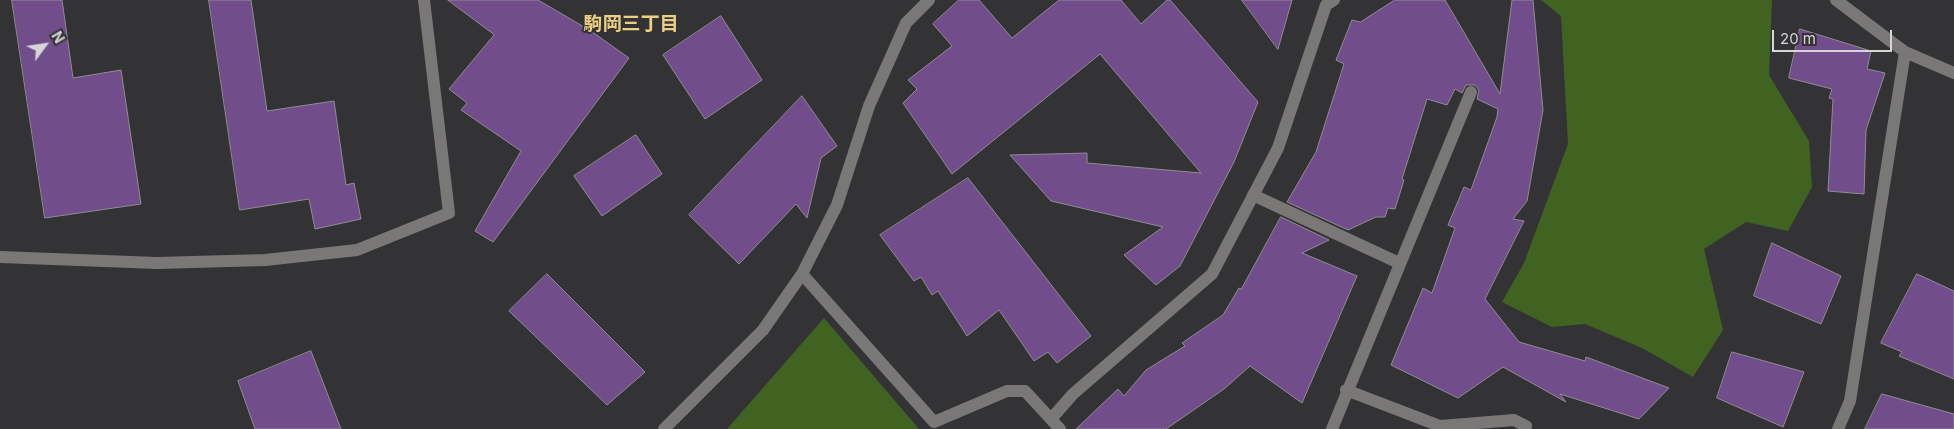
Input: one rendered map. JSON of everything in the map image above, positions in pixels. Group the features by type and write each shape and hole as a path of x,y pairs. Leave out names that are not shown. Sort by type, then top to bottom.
{"street":[{"path":"0,257 157,263 265,260 357,250 449,213 424,0"},
{"path":"664,429 763,330 802,274 837,204 869,106 906,23 929,0"},
{"path":"1051,419 1073,394 1212,274 1278,148 1326,5 1334,0"},
{"path":"1836,0 1905,52 1954,73"},
{"path":"1838,429 1850,401 1905,52"},
{"path":"1332,429 1346,390 1471,92"},
{"path":"1253,195 1399,263"},
{"path":"802,274 934,422 1007,391 1025,391 1060,429"},
{"path":"1346,390 1440,426 1514,420 1526,426 1525,429"}],"green space":[{"path":"1541,0 1772,0 1769,75 1809,141 1812,187 1788,231 1746,222 1704,249 1723,330 1693,377 1642,348 1585,324 1552,327 1502,302 1524,263 1568,144 1561,16"},
{"path":"824,318 919,429 727,429"}],"building":[{"path":"12,0 62,0 73,78 121,70 141,204 45,218"},
{"path":"209,0 251,0 267,111 334,101 346,185 354,183 361,219 315,229 309,199 240,210"},
{"path":"448,0 538,0 591,31 629,58 493,242 475,231 521,151 461,110 467,103 449,89 494,35"},
{"path":"959,0 979,0 1012,38 1059,0 1121,0 1141,24 1167,0 1170,0 1258,102 1234,162 1180,266 1156,285 1124,255 1163,227 1051,201 1010,155 1087,153 1087,163 1201,173 1100,54 952,174 903,103 917,89 908,80 952,46 933,24"},
{"path":"1242,0 1292,0 1278,49"},
{"path":"1395,0 1445,0 1500,94 1512,0 1533,0 1543,110 1527,201 1513,219 1524,221 1485,299 1519,342 1585,361 1586,357 1669,388 1639,419 1560,394 1566,402 1503,367 1458,398 1391,365 1423,288 1432,293 1455,228 1448,225 1464,187 1471,190 1497,117 1498,109 1477,99 1479,90 1475,85 1466,85 1462,93 1455,89 1447,105 1427,99 1402,179 1404,180 1395,209 1388,208 1385,217 1376,217 1348,230 1287,202 1316,152 1344,64 1336,60 1352,20 1360,22"},
{"path":"721,16 762,80 705,119 663,55"},
{"path":"1800,29 1871,51 1867,69 1885,73 1866,130 1864,194 1828,191 1833,99 1829,98 1832,89 1789,78"},
{"path":"802,96 837,146 821,158 807,218 796,204 739,264 689,215"},
{"path":"636,135 662,174 602,216 574,176"},
{"path":"968,178 1091,336 1057,363 1048,352 1034,361 999,310 967,336 938,291 932,295 921,277 914,281 880,235"},
{"path":"1281,217 1329,240 1302,253 1357,276 1302,403 1250,366 1224,389 1166,429 1076,429 1118,389 1124,396 1146,370 1185,346 1182,343 1223,315 1239,288 1241,289"},
{"path":"1772,243 1841,276 1821,324 1754,296"},
{"path":"547,274 645,372 607,405 509,311"},
{"path":"1917,274 1954,291 1954,379 1899,356 1902,352 1881,343"},
{"path":"311,351 341,429 255,429 238,381"},
{"path":"1732,352 1804,372 1783,427 1717,398"},
{"path":"1882,394 1954,414 1954,429 1865,429"}],"district":[{"name":"駒岡三丁目","path":"631,24"}]}
